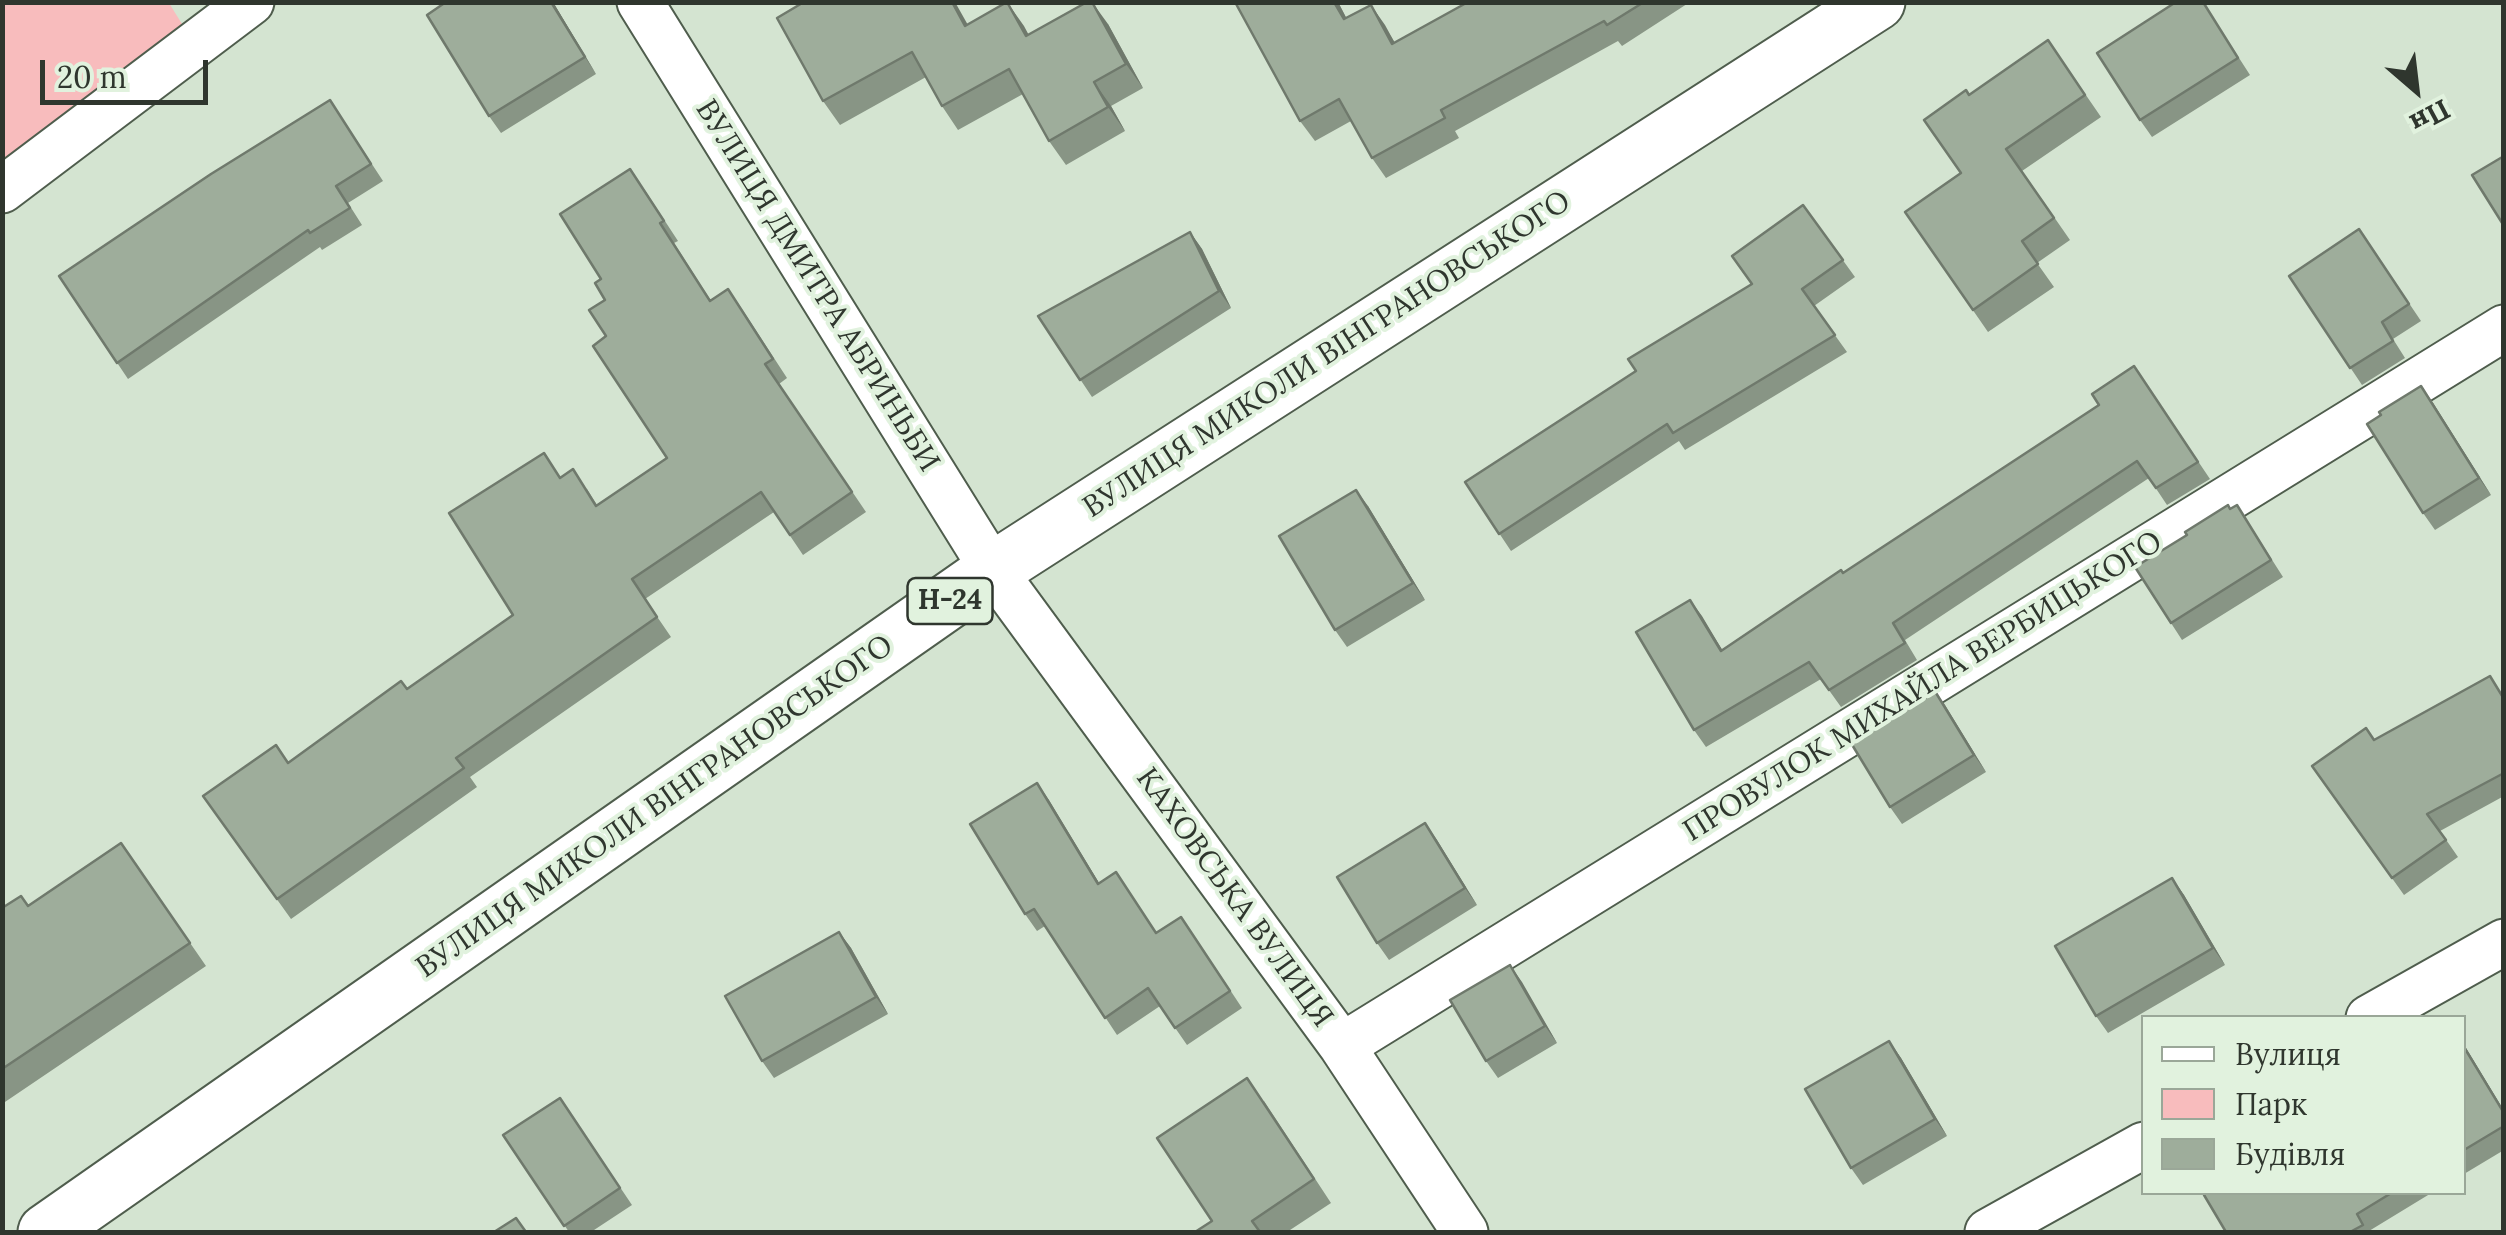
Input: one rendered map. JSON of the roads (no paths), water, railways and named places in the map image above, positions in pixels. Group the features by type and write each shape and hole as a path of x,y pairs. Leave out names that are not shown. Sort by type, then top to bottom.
{"main road":[{"name":"ВУЛИЦЯ МИКОЛИ ВІНГРАНОВСЬКОГО","path":"46,1232 993,570 1877,2"}],"street":[{"path":"2,190 251,2"},
{"name":"ВУЛИЦЯ ДМИТРА АБРИНЬБИ","path":"640,2 993,570"},
{"name":"ПРОВУЛОК МИХАЙЛА ВЕРБИЦЬКОГО","path":"1342,1046 2504,328"},
{"name":"КАХОВСЬКА ВУЛИЦЯ","path":"993,570 1342,1046 1466,1232"},
{"path":"2374,1015 2504,942"},
{"path":"1988,1232 2141,1147"}]}
